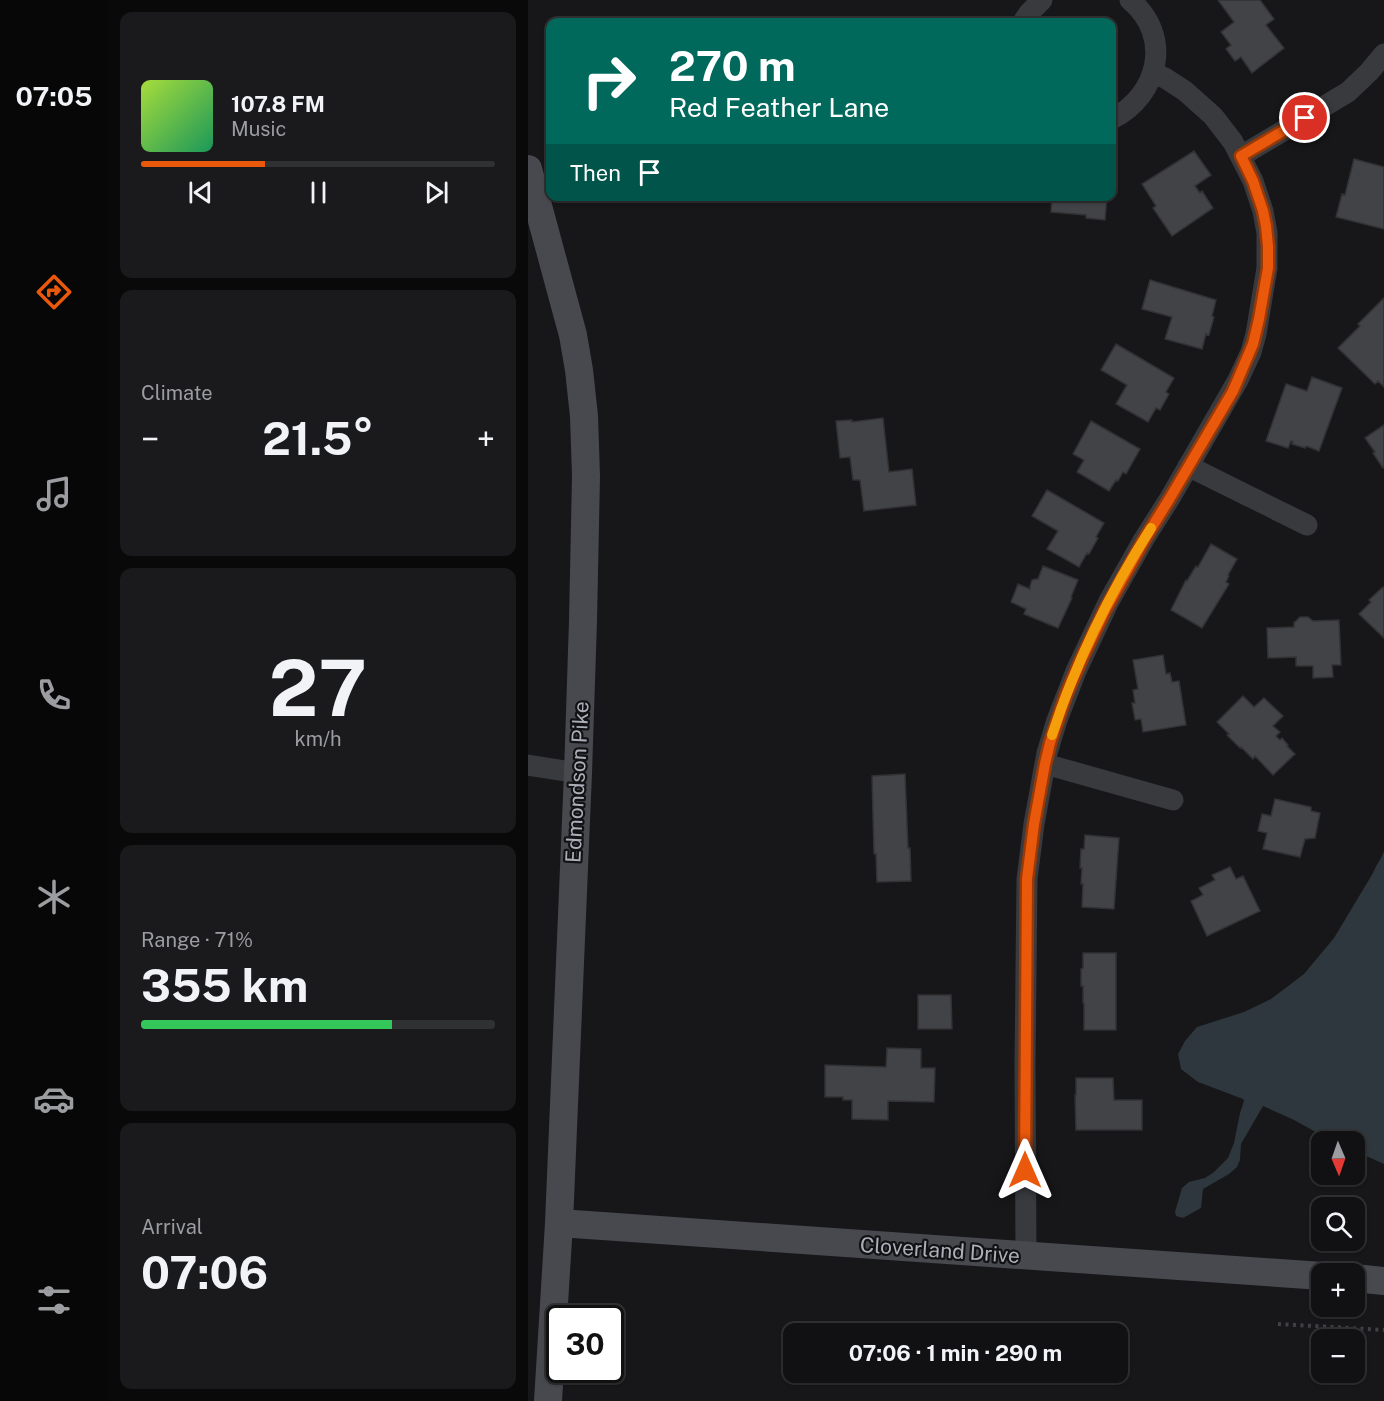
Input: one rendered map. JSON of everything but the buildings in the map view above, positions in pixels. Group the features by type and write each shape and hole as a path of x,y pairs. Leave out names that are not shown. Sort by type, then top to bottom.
{"main road":[{"name":"Edmondson Pike","path":"528,169 573,335 584,416 586,476 578,773 559,1223 548,1401"},
{"name":"Cloverland Drive","path":"559,1223 1311,1275"},
{"path":"1365,1279 1384,1281"}],"street":[{"path":"1026,18 1042,0"},
{"path":"1116,117 1140,98 1147,87 1153,74 1156,53 1151,28 1130,0"},
{"path":"1241,156 1348,92 1370,72 1384,54"},
{"path":"1026,1256 1027,879 1045,764 1057,720 1086,647 1118,584 1238,380 1251,352 1261,313 1268,268 1266,226 1253,181 1241,156 1221,124 1207,110 1177,85 1153,74"},
{"path":"1188,466 1307,525"},
{"path":"1045,764 1173,800"},
{"path":"528,765 578,773"}],"path":[{"path":"1278,1323 1384,1330"}],"shaded area":[{"path":"1384,851 1384,1164 1365,1155 1365,1131 1314,1131 1263,1106 1241,1144 1237,1167 1203,1189 1201,1208 1183,1218 1176,1216 1175,1212 1182,1188 1189,1182 1205,1178 1228,1158 1244,1101 1198,1082 1181,1069 1178,1054 1185,1041 1197,1027 1244,1012 1271,999 1304,974 1334,938"}],"slow traffic":[{"path":"1052,735 1086,647 1118,584 1151,528"}],"route":[{"path":"1025,1170 1027,879 1034,824 1050,743 1066,695 1109,601 1233,391 1251,352 1268,268 1268,246 1263,211 1253,181 1241,156 1305,118"}]}
